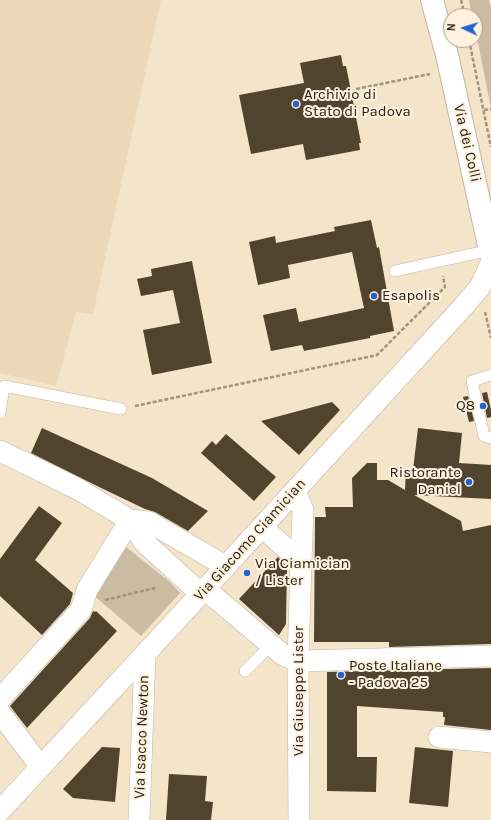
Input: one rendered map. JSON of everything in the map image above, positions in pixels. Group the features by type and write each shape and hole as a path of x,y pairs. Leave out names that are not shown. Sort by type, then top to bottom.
{"main road":[{"name":"Via dei Colli","path":"432,0 447,55 491,256"},
{"name":"Via dei Colli","path":"442,0 447,55"}],"street":[{"name":"Via Giacomo Ciamician","path":"0,811 203,592 462,308 480,287 491,256"},
{"path":"0,451 76,488 130,520 148,522 215,560 225,568"},
{"name":"Via Giuseppe Lister","path":"295,491 303,510 298,661 299,820"},
{"path":"130,520 144,542 203,592 282,655 298,661 491,656"},
{"path":"0,700 81,610 87,590 130,520"},
{"path":"262,527 301,562"},
{"name":"Via Isacco Newton","path":"138,820 145,654"},
{"path":"0,713 41,767"},
{"path":"439,737 491,742"},
{"path":"0,811 10,820"}],"lane":[{"path":"395,271 440,262 491,256"},
{"path":"491,375 472,381 484,436 491,438"},
{"path":"0,413 4,386 121,409"},
{"path":"245,671 270,645"}],"path":[{"path":"472,48 491,147"},
{"path":"356,89 432,74"},
{"path":"484,110 491,108"},
{"path":"121,409 377,355 445,287 440,262"},
{"path":"487,319 491,338"},
{"path":"81,610 99,601 155,588"}],"shaded area":[{"path":"0,0 161,0 93,314 76,312 56,386 0,373"},
{"path":"469,0 489,0 491,8 491,108 479,48 483,48 483,8 470,8"},
{"path":"126,547 171,583 180,593 141,636 91,593"}],"building":[{"name":"Archivio di Stato di Padova","path":"341,55 343,66 346,66 349,81 361,143 359,143 360,150 306,160 303,144 251,154 239,95 304,83 300,63"},
{"name":"Esapolis","path":"371,220 377,248 379,247 394,331 370,336 370,338 304,351 302,345 271,351 263,315 296,308 299,322 364,308 352,252 288,265 290,278 258,285 249,242 275,236 276,243 335,231 334,227"},
{"path":"192,261 212,363 152,375 143,330 180,323 173,290 141,296 137,279 152,276 151,269"},
{"path":"487,392 491,417 487,418 482,393"},
{"path":"468,396 474,421 469,422 463,397"},
{"path":"332,402 340,410 299,455 261,421"},
{"path":"42,428 152,478 208,511 188,531 155,512 145,509 31,453"},
{"path":"418,428 462,433 459,463 491,465 491,499 414,495 461,521 463,531 491,525 491,644 389,647 389,642 314,642 315,517 326,517 325,507 353,507 352,478 367,463 377,463 377,480 388,480 405,490 406,469 413,470"},
{"path":"226,434 276,477 254,501 201,453 212,441 216,445"},
{"path":"39,506 62,523 35,560 73,593 70,604 42,635 0,596 0,559"},
{"path":"278,557 287,567 286,624 279,635 239,599"},
{"path":"93,611 96,611 117,631 27,728 10,706 90,618"},
{"path":"491,668 491,730 444,725 445,717 443,717 443,712 357,706 357,757 377,757 376,792 327,791 327,672"},
{"path":"102,747 120,748 115,802 73,798 63,789"},
{"path":"415,747 453,751 448,807 409,803"},
{"path":"169,774 207,776 205,801 213,802 211,820 166,820"}],"place":[{"name":"Archivio di Stato di Padova","path":"296,104"},
{"name":"Esapolis","path":"374,296"},
{"name":"Q8","path":"483,406"},
{"name":"Ristorante Daniel","path":"469,482"},
{"name":"Via Ciamician / Lister","path":"247,573"},
{"name":"Poste Italiane - Padova 25","path":"341,675"}]}
